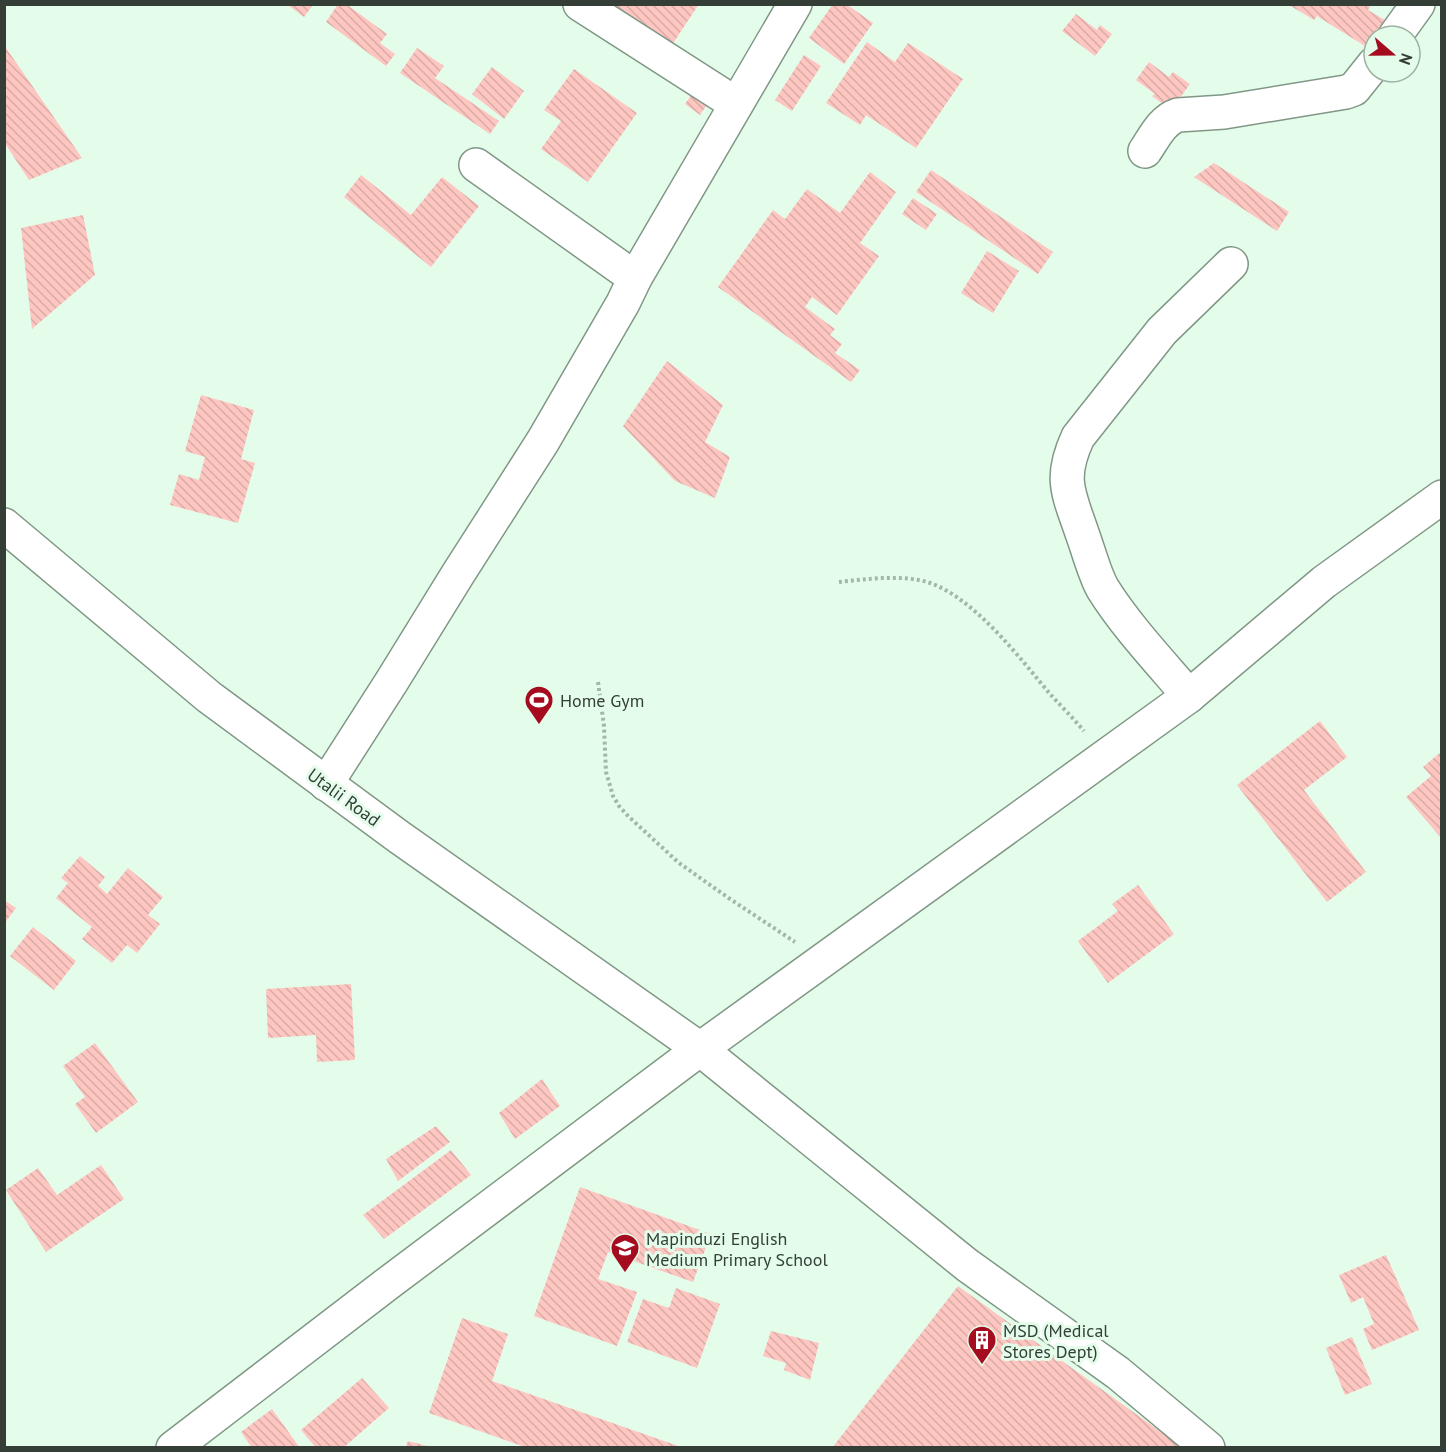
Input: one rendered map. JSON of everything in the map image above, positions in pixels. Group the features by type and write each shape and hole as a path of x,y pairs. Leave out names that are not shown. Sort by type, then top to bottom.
{"street":[{"path":"580,4 736,104"},
{"path":"326,784 543,441 795,4"},
{"path":"1404,24 1418,4"},
{"path":"1145,151 1171,117 1235,110 1347,92 1354,89 1362,79"},
{"path":"476,165 635,278"},
{"path":"1189,696 1102,587 1068,492 1067,473 1070,454 1085,428 1162,331 1231,264"},
{"path":"173,1448 700,1049 1189,696 1324,582 1442,496"},
{"name":"Utalii Road","path":"4,525 209,697 399,837 700,1049 967,1265 1118,1373 1208,1448"}],"path":[{"path":"839,582 908,579 928,582 945,589 970,606 1012,648 1107,755"},
{"path":"598,682 604,726 606,772 613,796 628,816 679,863 823,961"}],"building":[{"path":"338,4 346,4 387,34 380,43 395,54 386,66 326,22"},
{"path":"599,4 699,4 666,54"},
{"path":"833,4 846,4 873,23 844,64 809,38"},
{"path":"288,5 313,5 304,17"},
{"path":"1289,5 1371,5 1368,10 1385,20 1383,24 1362,24 1362,44 1317,16 1314,20"},
{"path":"1076,14 1097,30 1100,25 1112,34 1095,56 1062,31"},
{"path":"867,42 895,62 908,43 963,79 916,148 866,115 860,125 826,103"},
{"path":"4,45 82,158 29,180 4,142"},
{"path":"417,48 444,66 435,78 499,121 490,134 400,73"},
{"path":"804,55 821,66 792,111 775,100"},
{"path":"1149,62 1169,77 1173,72 1190,84 1171,110 1136,80"},
{"path":"492,67 524,91 504,119 472,94"},
{"path":"574,69 637,113 588,182 541,149 561,121 544,110"},
{"path":"694,91 709,102 700,115 685,104"},
{"path":"1214,163 1289,212 1277,231 1194,177"},
{"path":"931,170 1053,252 1038,274 916,192"},
{"path":"870,172 896,192 860,243 879,256 837,315 812,297 805,307 835,329 830,335 842,344 835,353 860,370 851,382 718,287 773,210 785,219 807,189 840,213"},
{"path":"361,175 411,215 442,177 479,206 431,267 344,197"},
{"path":"913,198 937,214 926,230 902,214"},
{"path":"83,215 95,275 32,329 21,228"},
{"path":"987,251 1019,271 993,313 961,293"},
{"path":"667,361 723,405 705,442 730,457 715,498 675,481 623,426"},
{"path":"201,395 254,410 241,459 255,463 238,523 170,505 179,474 199,480 205,457 185,451"},
{"path":"1320,721 1347,757 1304,790 1366,872 1327,902 1237,785"},
{"path":"1442,751 1442,839 1406,797 1431,776 1423,767"},
{"path":"80,856 105,877 98,886 107,894 128,868 163,897 148,915 160,924 137,953 127,945 112,963 82,939 92,927 56,898 68,883 61,878"},
{"path":"1138,885 1174,934 1108,983 1078,941 1118,911 1112,904"},
{"path":"4,900 16,908 4,924"},
{"path":"33,927 76,961 54,990 10,956"},
{"path":"351,984 355,1060 317,1062 316,1035 268,1038 266,989"},
{"path":"95,1043 138,1102 96,1133 75,1104 85,1097 63,1066"},
{"path":"542,1079 560,1106 515,1139 499,1113"},
{"path":"436,1126 450,1142 398,1181 386,1159"},
{"path":"451,1150 471,1175 384,1239 363,1215"},
{"path":"101,1165 124,1199 46,1252 6,1190 38,1168 57,1195"},
{"path":"580,1187 711,1234 693,1282 608,1252 598,1279 637,1292 617,1346 534,1316"},
{"path":"1386,1255 1419,1330 1372,1350 1363,1329 1374,1324 1363,1297 1351,1303 1339,1275"},
{"name":"MSD (Medical Stores Dept)","path":"958,1286 1179,1445 1174,1448 832,1448"},
{"path":"676,1288 720,1304 697,1368 627,1342 643,1299 669,1308"},
{"path":"462,1318 508,1334 492,1381 684,1448 528,1448 429,1413"},
{"path":"771,1331 819,1343 810,1380 784,1370 786,1363 763,1356"},
{"path":"1352,1337 1372,1384 1345,1395 1326,1348"},
{"path":"362,1378 389,1408 343,1448 316,1448 301,1430"},
{"path":"272,1409 300,1448 252,1448 241,1432"},
{"path":"408,1441 431,1447 431,1448 405,1448"}],"place":[{"name":"Home Gym","path":"539,726"},
{"name":"Mapinduzi English Medium Primary School","path":"625,1274"},
{"name":"MSD (Medical Stores Dept)","path":"982,1366"}]}
